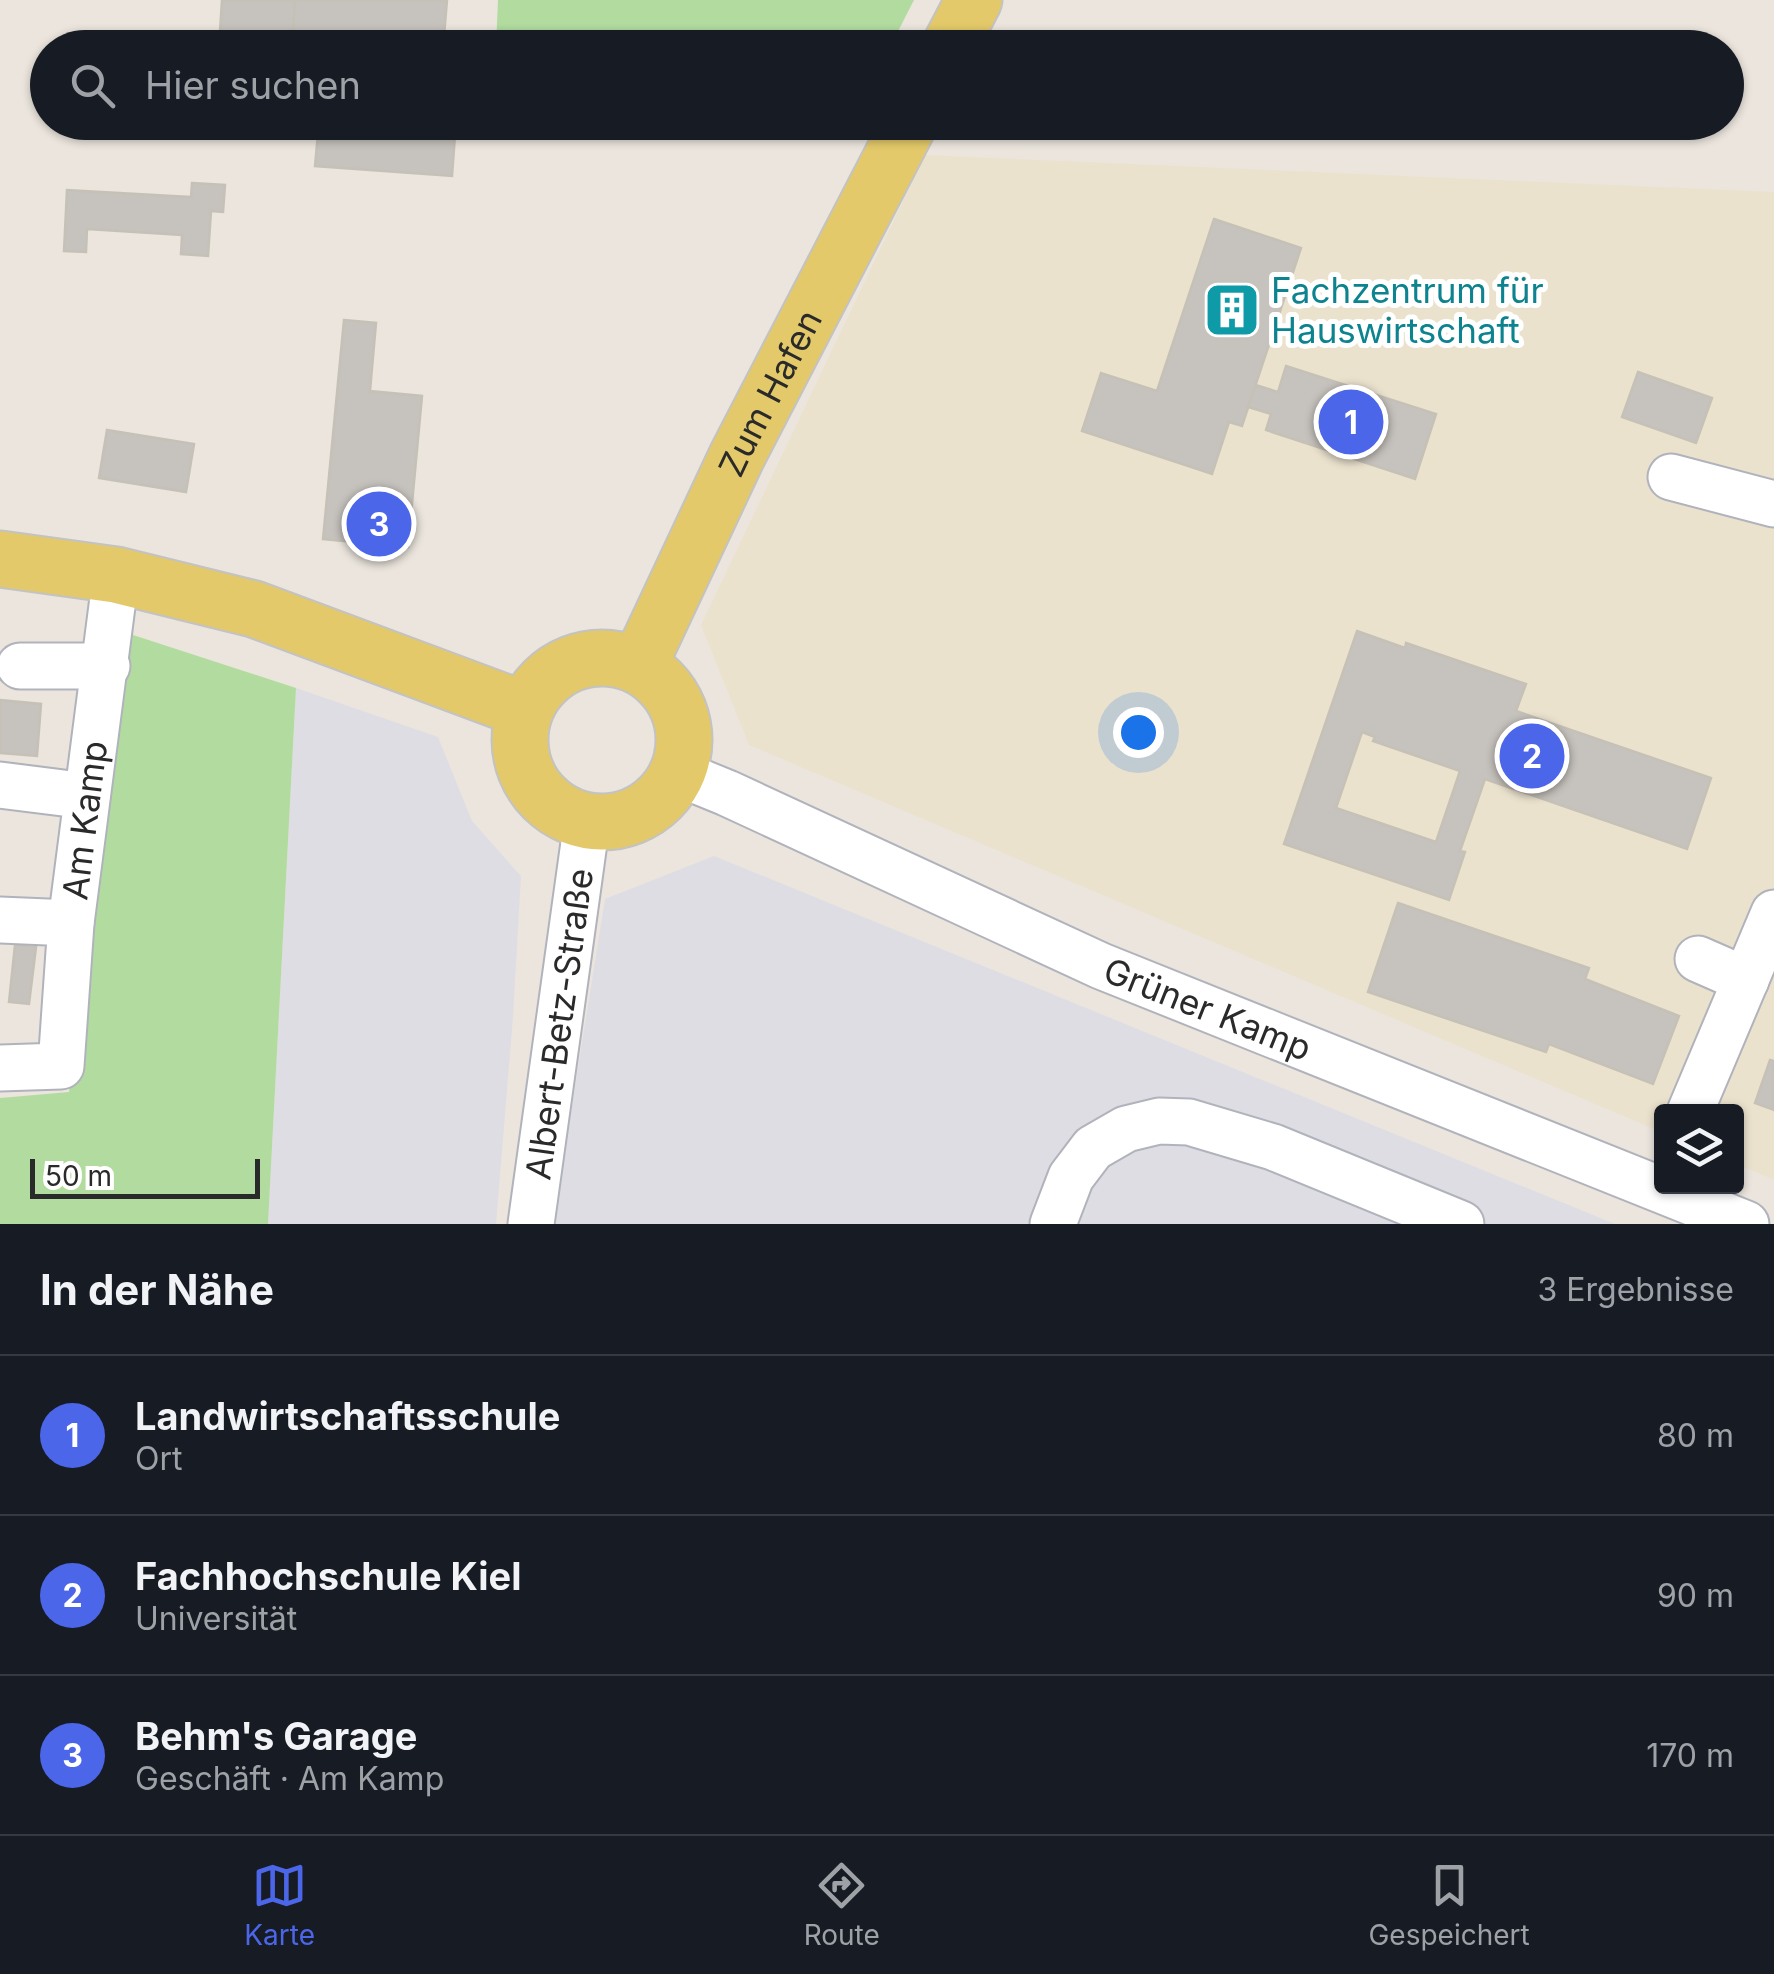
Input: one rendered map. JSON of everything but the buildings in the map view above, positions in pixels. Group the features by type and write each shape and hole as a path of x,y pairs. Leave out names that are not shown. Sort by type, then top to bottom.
{"main road":[{"path":"958,30 974,0"},
{"name":"Zum Hafen","path":"639,665 737,456 901,140"},
{"path":"0,559 116,575 254,609 525,710"},
{"path":"613,658 639,665 659,679 674,698 684,728 685,749 678,774 660,800 635,816 610,822 586,821 556,808 536,790 523,765 519,738 525,710 540,685 561,668 586,659 613,658"}],"street":[{"path":"1671,477 1774,504"},
{"name":"Am Kamp","path":"0,1068 61,1066 71,924 116,575"},
{"path":"20,666 106,666"},
{"name":"Grüner Kamp","path":"678,774 1101,966 1654,1180"},
{"path":"0,784 87,796"},
{"name":"Albert-Betz-Straße","path":"531,1224 586,821"},
{"path":"1693,1104 1774,913"},
{"path":"0,920 71,924"},
{"path":"1698,959 1746,980"},
{"path":"1053,1224 1072,1177 1094,1148 1126,1129 1159,1121 1189,1122 1273,1147 1461,1224"},
{"name":"Grüner Kamp","path":"1685,1194 1746,1224"}],"shaded area":[{"path":"925,155 1774,192 1774,1180 1744,1167 1744,1104 1654,1104 1654,1129 749,745 701,625"},
{"path":"296,688 438,737 472,821 521,876 496,1224 268,1224"},
{"path":"714,856 1615,1224 553,1224 605,899"}],"green space":[{"path":"498,0 914,0 899,30 497,30"},
{"path":"130,634 296,688 268,1224 0,1224 0,1098 69,1092"}],"place":[{"name":"Fachzentrum für Hauswirtschaft","path":"1232,310"},
{"name":"Landwirtschaftsschule","path":"1351,422"},
{"name":"Behm's Garage","path":"379,524"},
{"name":"Fachhochschule Kiel","path":"1532,756"}]}
